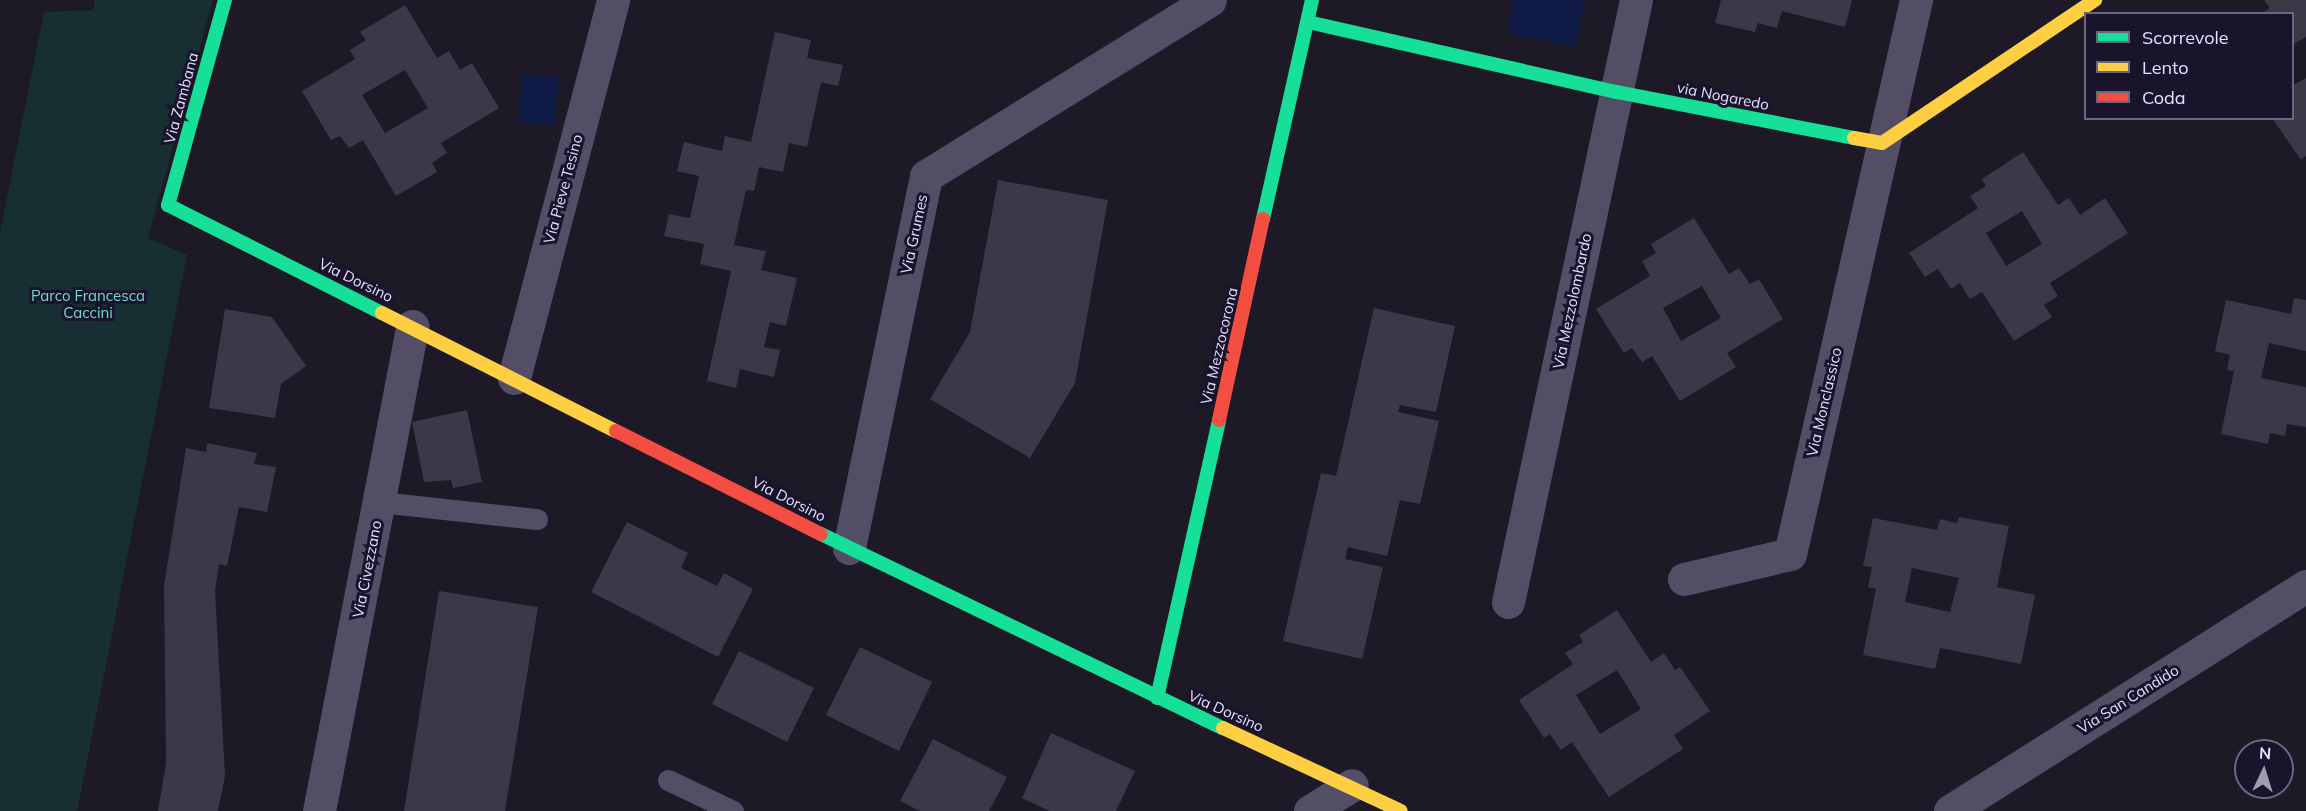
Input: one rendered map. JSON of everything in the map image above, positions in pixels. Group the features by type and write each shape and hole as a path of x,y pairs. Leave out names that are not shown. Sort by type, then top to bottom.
{"street":[{"name":"Via Zambana","path":"168,205 225,0"},
{"name":"Via Pieve Tesino","path":"514,378 613,0"},
{"name":"Via Grumes","path":"849,548 926,176 1210,0"},
{"name":"Via Mezzocorona","path":"1157,698 1312,0"},
{"name":"Via Mezzolombardo","path":"1508,602 1636,0"},
{"path":"1882,143 1916,0"},
{"path":"1882,143 2096,0"},
{"name":"via Nogaredo","path":"1308,22 1617,92 1882,143"},
{"name":"Via Monclassico","path":"1684,579 1790,554 1882,143"},
{"name":"Via Dorsino","path":"168,205 849,548 1157,698 1352,785 1401,811"},
{"name":"Via Civezzano","path":"319,811 412,326"},
{"name":"Via San Candido","path":"1950,811 2306,586"},
{"path":"1310,811 1352,785"}],"lane":[{"path":"380,502 537,519"},
{"path":"668,780 733,811"}],"green space":[{"name":"Parco Francesca Caccini","path":"95,0 213,0 148,238 187,255 77,811 0,811 0,233 44,12 93,10"}],"water":[{"path":"1514,0 1585,0 1575,47 1507,33"},
{"path":"522,74 559,77 555,125 518,122"}],"building":[{"path":"1721,0 1852,0 1845,27 1782,11 1777,28 1758,23 1755,32 1715,23"},
{"path":"2264,0 2306,0 2306,37 2294,44 2294,12 2264,12 2270,8"},
{"path":"405,5 437,58 449,51 460,70 472,63 499,108 441,143 447,153 432,163 437,172 396,196 363,140 349,148 340,136 331,140 302,91 355,59 350,50 366,40 360,32","holes":["405,70 428,108 385,133 362,95"]},
{"path":"775,32 811,40 807,58 843,65 838,86 821,82 807,147 789,143 783,172 759,167 754,191 746,190 734,245 766,251 761,270 797,278 786,326 770,322 764,347 780,350 774,377 740,369 736,388 707,381 731,271 700,264 704,244 664,236 669,214 690,218 699,176 677,171 684,142 722,151 725,136 751,142"},
{"path":"2306,78 2306,156 2301,160 2273,120 2294,120 2294,85"},
{"path":"2023,152 2058,205 2069,198 2080,215 2105,198 2128,233 2050,283 2058,296 2044,305 2052,317 2014,341 1982,292 1970,299 1960,283 1951,289 1938,269 1925,277 1909,253 1978,208 1970,196 1986,186 1982,179","holes":["2022,211 2042,244 2006,266 1986,233"]},
{"path":"998,180 1108,200 1075,383 1030,458 930,399 970,332"},
{"path":"1694,218 1729,274 1739,268 1750,284 1759,279 1783,319 1727,353 1736,367 1680,401 1652,356 1642,362 1632,348 1624,353 1596,309 1650,276 1642,261 1656,253 1651,244","holes":["1702,286 1721,318 1681,341 1663,308"]},
{"path":"2294,298 2306,300 2306,351 2269,343 2261,378 2306,387 2306,427 2287,424 2285,436 2270,433 2268,444 2221,434 2234,371 2227,370 2230,355 2215,351 2226,300 2291,314"},
{"path":"1374,308 1455,326 1436,412 1400,405 1398,412 1439,421 1420,504 1400,500 1387,556 1348,547 1345,559 1383,567 1362,659 1283,641 1321,473 1336,476"},
{"path":"225,309 272,317 306,366 281,384 275,418 209,408"},
{"path":"467,410 482,482 453,488 451,480 424,482 412,422"},
{"path":"207,443 257,453 254,464 276,467 267,512 239,507 227,566 219,564 215,590 225,776 218,811 158,811 166,763 164,586 186,448 206,452"},
{"path":"1959,517 2009,526 1997,587 2035,595 2021,664 1940,648 1935,669 1863,655 1876,589 1868,587 1872,567 1863,566 1873,518 1937,530 1940,519 1957,523","holes":["1912,568 1959,578 1950,612 1905,602"]},
{"path":"627,522 688,553 681,568 717,586 724,573 753,589 718,657 591,592"},
{"path":"439,591 538,607 505,811 404,811"},
{"path":"1617,610 1651,662 1664,653 1675,670 1680,667 1710,711 1674,735 1683,749 1609,797 1572,742 1561,750 1550,734 1544,738 1519,700 1573,664 1565,653 1583,642 1579,635","holes":["1617,670 1641,709 1600,734 1576,695"]},
{"path":"860,647 932,682 899,751 826,715"},
{"path":"739,651 814,688 787,742 712,704"},
{"path":"1051,733 1135,771 1116,811 1049,811 1022,798"},
{"path":"933,739 1007,777 989,811 920,811 900,801"}],"traffic: fast":[{"path":"225,0 168,205 382,313"},
{"path":"1263,219 1312,0"},
{"path":"1308,22 1617,92 1854,138"},
{"path":"1157,698 1219,420"},
{"path":"821,534 1223,728"}],"traffic: slow":[{"path":"1854,138 1882,143 2095,0"},
{"path":"382,313 616,431"},
{"path":"1223,728 1401,811"}],"traffic: jam":[{"path":"1219,420 1263,219"},
{"path":"616,431 821,534"}]}
